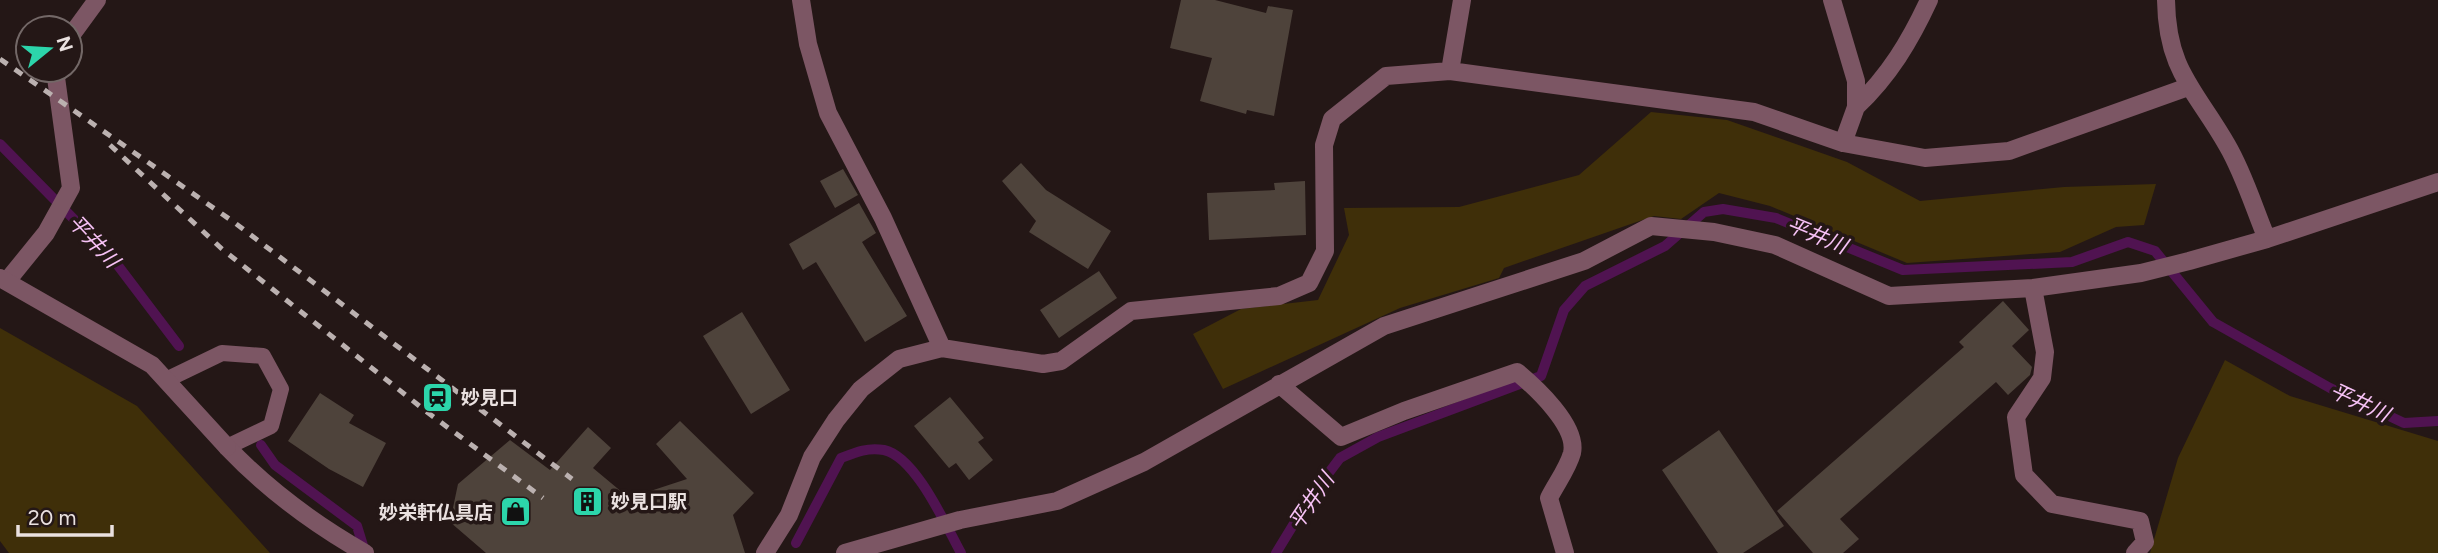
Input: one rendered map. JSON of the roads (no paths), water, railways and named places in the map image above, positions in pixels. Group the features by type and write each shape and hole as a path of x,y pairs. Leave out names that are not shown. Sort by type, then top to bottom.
{"street":[{"path":"84,18 97,0"},
{"path":"801,0 808,44 828,113 883,218 942,348"},
{"path":"1450,71 1462,0"},
{"path":"1832,0 1856,82 1856,107 1843,144"},
{"path":"1856,107 1882,82 1912,35 1929,0"},
{"path":"2166,0 2167,34 2188,87 2228,146 2267,239"},
{"path":"765,553 789,515 812,457 861,389 899,359 942,348 1044,364 1061,361 1131,311 1279,296 1309,283 1325,251 1324,145 1332,119 1385,76 1450,71 1754,112 1843,144 1925,158 2010,151 2188,87"},
{"path":"56,84 71,188 46,233 4,279 152,365 259,481 338,538 365,553"},
{"path":"845,553 960,520 1057,501 1144,462 1384,326 1584,261 1651,226 1714,232 1775,245 1889,296 2033,288 2141,273 2189,261 2267,239 2438,182"},
{"path":"2033,288 2045,352 2042,378 2016,417 2024,475 2052,503 2140,521 2146,542 2135,553"},
{"path":"1279,384 1340,437 1404,411 1517,372 1545,394 1570,435 1573,451 1549,498 1565,553"}],"lane":[{"path":"166,380 222,353 263,356 281,389 271,426 227,447"}],"waterway":[{"name":"平井川","path":"0,144 113,259 179,346"},
{"name":"平井川","path":"1276,553 1309,499 1340,458 1378,437 1541,376 1564,310 1585,286 1665,246 1704,212 1723,209 1776,218 1903,270 2072,262 2128,242 2155,251 2213,322 2330,388 2404,423 2438,421"},
{"name":"平井川","path":"261,445 275,465 357,526 365,552"},
{"name":"平井川","path":"796,543 841,458 878,449 896,455 907,465 929,494 961,553"}],"railway":[{"path":"0,59 235,223 572,479"},
{"path":"110,145 222,249 427,412 543,498"}],"place":[{"name":"妙見口","path":"438,397"},
{"name":"妙見口駅","path":"588,501"},
{"name":"妙栄軒仏具店","path":"516,512"}]}
